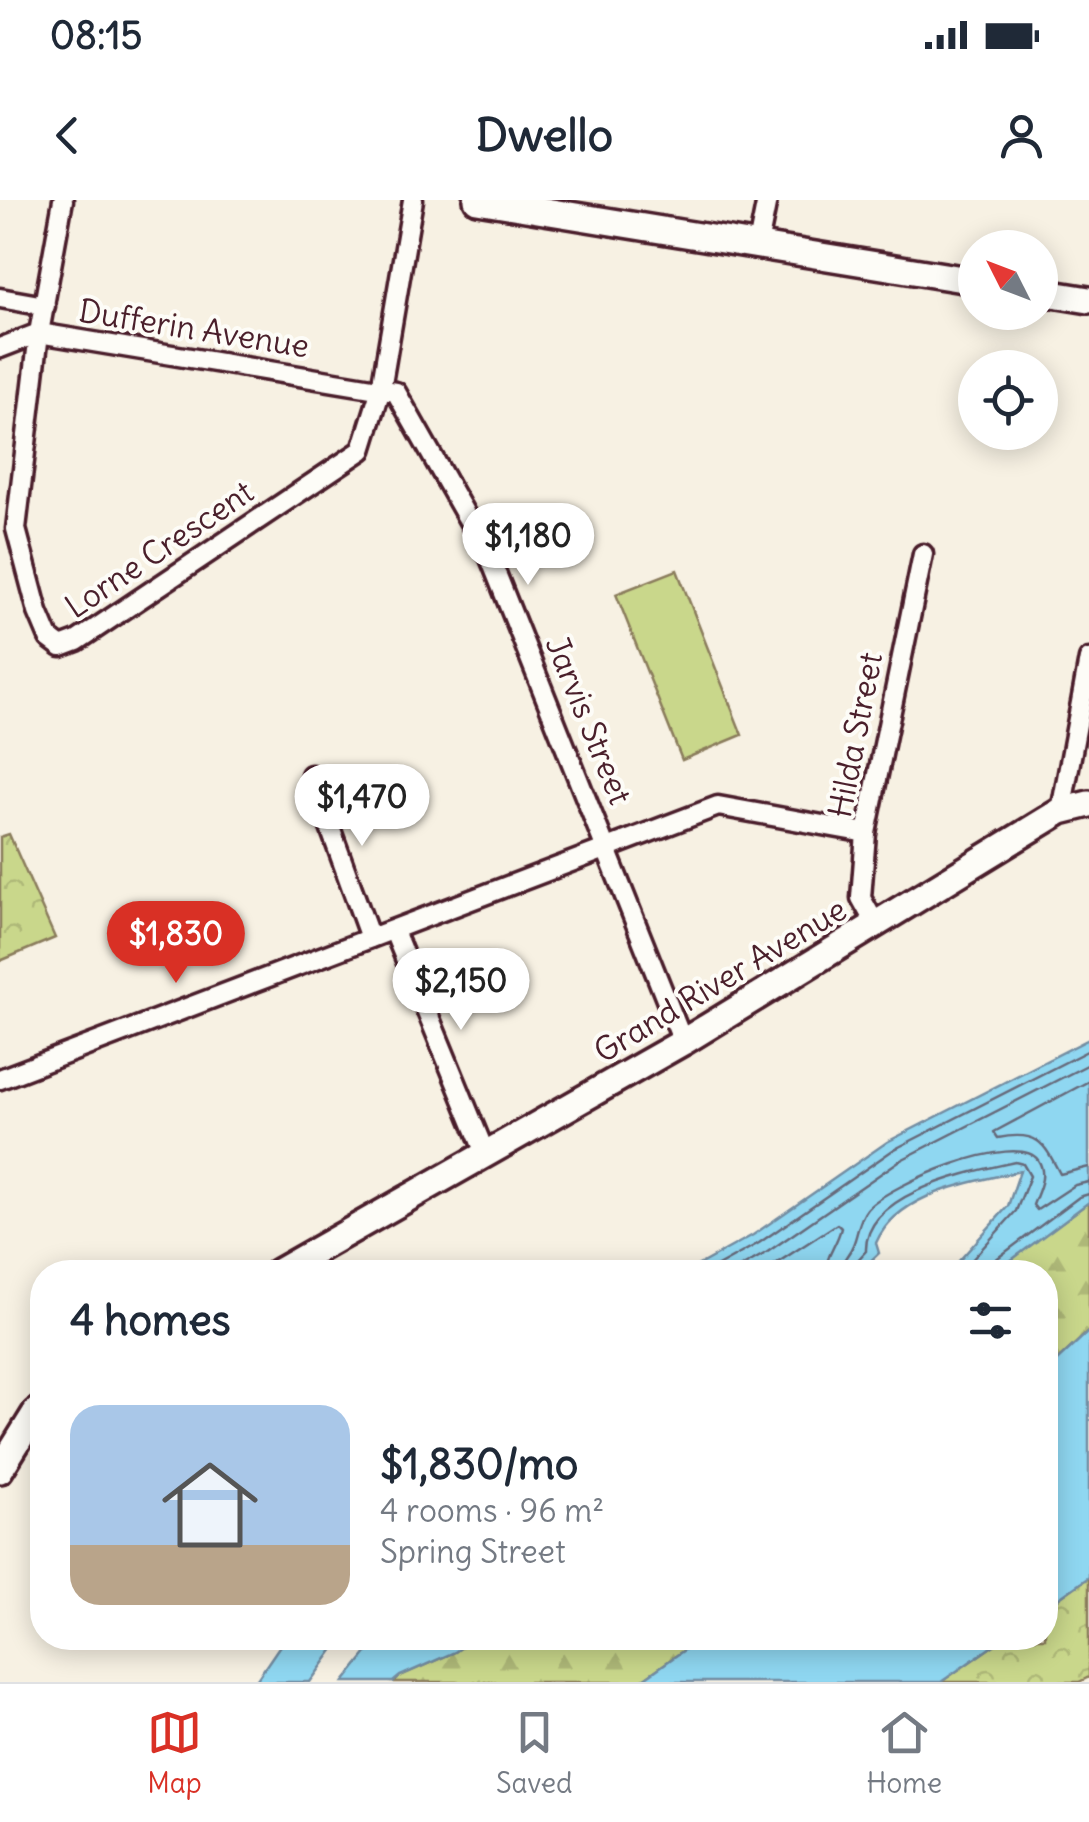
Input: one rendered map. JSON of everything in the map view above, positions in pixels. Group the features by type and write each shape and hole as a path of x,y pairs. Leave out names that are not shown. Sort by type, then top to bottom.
{"street":[{"name":"Lorne Crescent","path":"63,200 40,333 16,530 38,612 50,638 61,648 362,450 381,389 413,200"},
{"path":"478,200 958,278"},
{"path":"758,245 766,200"},
{"path":"1058,295 1089,300"},
{"path":"0,298 45,306"},
{"name":"Dufferin Avenue","path":"0,348 40,333 381,389"},
{"name":"Jarvis Street","path":"381,389 396,392 490,558 683,1042"},
{"name":"Hilda Street","path":"876,926 861,898 866,833 923,554"},
{"path":"1061,811 1089,659"},
{"path":"311,774 370,938"},
{"name":"Grand River Avenue","path":"299,1260 683,1042 1061,811 1089,804"},
{"path":"0,1079 718,806 866,833"},
{"path":"394,931 485,1153"},
{"path":"0,1470 30,1422"}],"green space":[{"path":"677,570 742,735 682,760 616,594"},
{"path":"9,834 55,938 0,961 0,837"},
{"path":"1089,1202 1089,1331 1058,1360 1058,1260 1009,1260"},
{"path":"1089,1577 1089,1677 1079,1682 941,1682 987,1650 1058,1650 1058,1599"},
{"path":"684,1650 639,1682 393,1682 455,1652"}],"water":[{"path":"1089,1039 1089,1202 1011,1260 960,1260 1008,1206 1020,1171 918,1201 886,1226 876,1243 879,1253 872,1260 708,1260 753,1235 887,1142"},
{"path":"1089,1331 1089,1577 1058,1599 1058,1360"},
{"path":"277,1650 333,1650 310,1682 255,1682"},
{"path":"369,1650 458,1650 393,1682 344,1682"},
{"path":"684,1650 987,1650 941,1682 639,1682"}]}
